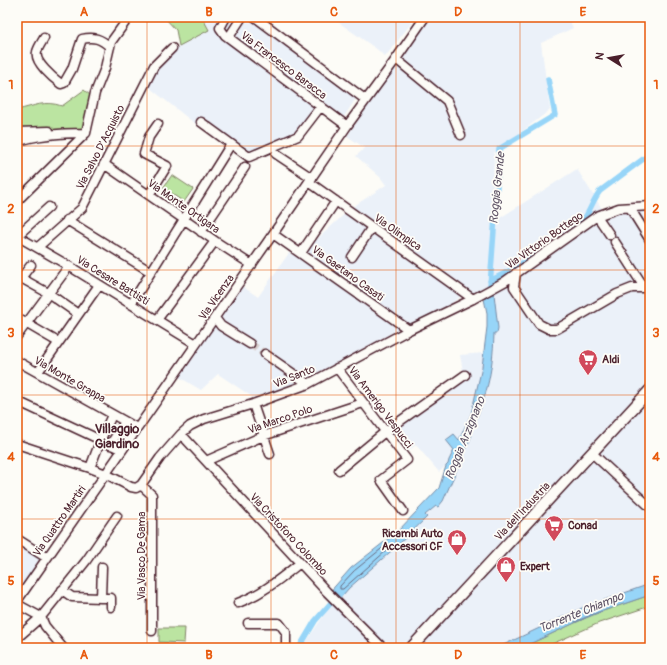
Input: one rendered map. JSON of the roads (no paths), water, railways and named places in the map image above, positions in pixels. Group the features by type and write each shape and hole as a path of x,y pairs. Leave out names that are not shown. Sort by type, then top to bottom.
{"main road":[{"name":"Via dell'Industria","path":"411,648 650,390"}],"street":[{"path":"17,201 86,133 95,93 105,68 111,42 129,17"},
{"name":"Via Francesco Baracca","path":"226,17 220,28 229,37 346,126"},
{"path":"229,37 242,17"},
{"path":"255,17 366,100"},
{"name":"Via Vicenza","path":"122,450 215,318 346,126 425,17"},
{"path":"44,38 36,53 37,59 45,70 61,84 64,83 72,69 82,39 90,37 101,39 110,47"},
{"name":"Via Salvo D'Acquisto","path":"38,247 82,208 154,66 172,48"},
{"path":"396,59 447,101 461,135"},
{"path":"201,122 249,157 298,136 320,106"},
{"path":"149,195 167,166 144,154 149,137 158,124"},
{"path":"17,132 56,131 68,133"},
{"path":"17,142 44,136 68,133 86,133"},
{"path":"131,304 231,144"},
{"path":"276,154 310,180"},
{"name":"Via Monte Ortigara","path":"104,164 201,232 252,264"},
{"path":"201,232 245,166"},
{"name":"Via Olimpica","path":"310,180 336,201 473,299"},
{"path":"300,253 336,201"},
{"path":"17,236 49,206"},
{"name":"Via Vittorio Bottego","path":"504,282 597,216 619,208 650,206"},
{"path":"630,208 650,240"},
{"name":"Via Vittorio Bottego","path":"597,216 647,288"},
{"path":"67,220 151,272"},
{"path":"352,257 372,227"},
{"name":"Via Gaetano Casati","path":"273,234 409,330"},
{"name":"Via Cesare Battisti","path":"17,236 38,247 196,344"},
{"path":"157,320 215,241"},
{"path":"31,265 21,278 78,314"},
{"path":"17,336 69,266"},
{"path":"514,287 516,273"},
{"path":"504,282 510,283 514,287 539,324 549,329 556,329 617,294 632,288 647,288"},
{"name":"Via Santo","path":"141,485 160,458 190,426 204,419 253,404 308,384 409,330 504,282"},
{"path":"38,372 99,285"},
{"path":"17,318 58,342"},
{"path":"215,318 221,326 250,344"},
{"path":"265,354 308,384"},
{"name":"Via Monte Grappa","path":"17,361 137,428"},
{"name":"Via Amerigo Vespucci","path":"337,368 407,460 381,480 403,511"},
{"path":"339,470 386,431 465,375"},
{"path":"17,401 122,450"},
{"name":"Via Marco Polo","path":"206,461 263,436 363,403"},
{"path":"253,404 270,454"},
{"path":"90,468 112,415"},
{"path":"110,445 125,422"},
{"name":"Via Cristoforo Colombo","path":"181,434 327,592 382,648"},
{"path":"17,444 106,474 131,487 136,488 141,485"},
{"name":"Via Quattro Martiri","path":"17,601 122,450"},
{"path":"592,453 650,507"},
{"name":"Via Vasco De Gama","path":"141,485 152,495 152,631"},
{"path":"17,638 41,617 86,561 117,516"},
{"path":"17,539 47,558"},
{"path":"238,603 250,599 300,563"},
{"path":"101,598 102,567"},
{"path":"62,590 72,597 111,598 111,607"},
{"path":"17,604 41,617 45,626 63,648"},
{"path":"248,623 279,623 286,632 286,648"}],"water":[{"path":"494,294 498,328 497,333 494,333 492,361 484,399 468,436 472,435 443,501 438,507 436,506 425,515 427,517 397,546 349,588 336,603 328,594 351,568 397,532 439,488 446,466 454,450 446,440 454,434 459,440 471,414 482,367 487,327 487,313 484,299"},
{"path":"650,584 650,595 594,614 521,648 497,648 584,607"}],"waterway":[{"name":"Roggia Grande","path":"489,303 499,149 555,115 548,79"},
{"name":"Roggia Arzignano","path":"575,228 586,216 600,191 650,154"},
{"name":"Roggia Arzignano","path":"490,281 540,252"},
{"name":"Roggia Arzignano","path":"299,648 315,621 336,597"},
{"name":"Torrente Chiampo","path":"575,622 602,611"}],"tunnel":[{"path":"250,344 265,354"}],"place":[{"name":"Aldi","path":"588,376"},
{"name":"Conad","path":"554,542"},
{"name":"Ricambi Auto Accessori CF","path":"457,556"},
{"name":"Expert","path":"506,583"}],"district":[{"name":"Villaggio Giardino","path":"117,436"}]}
